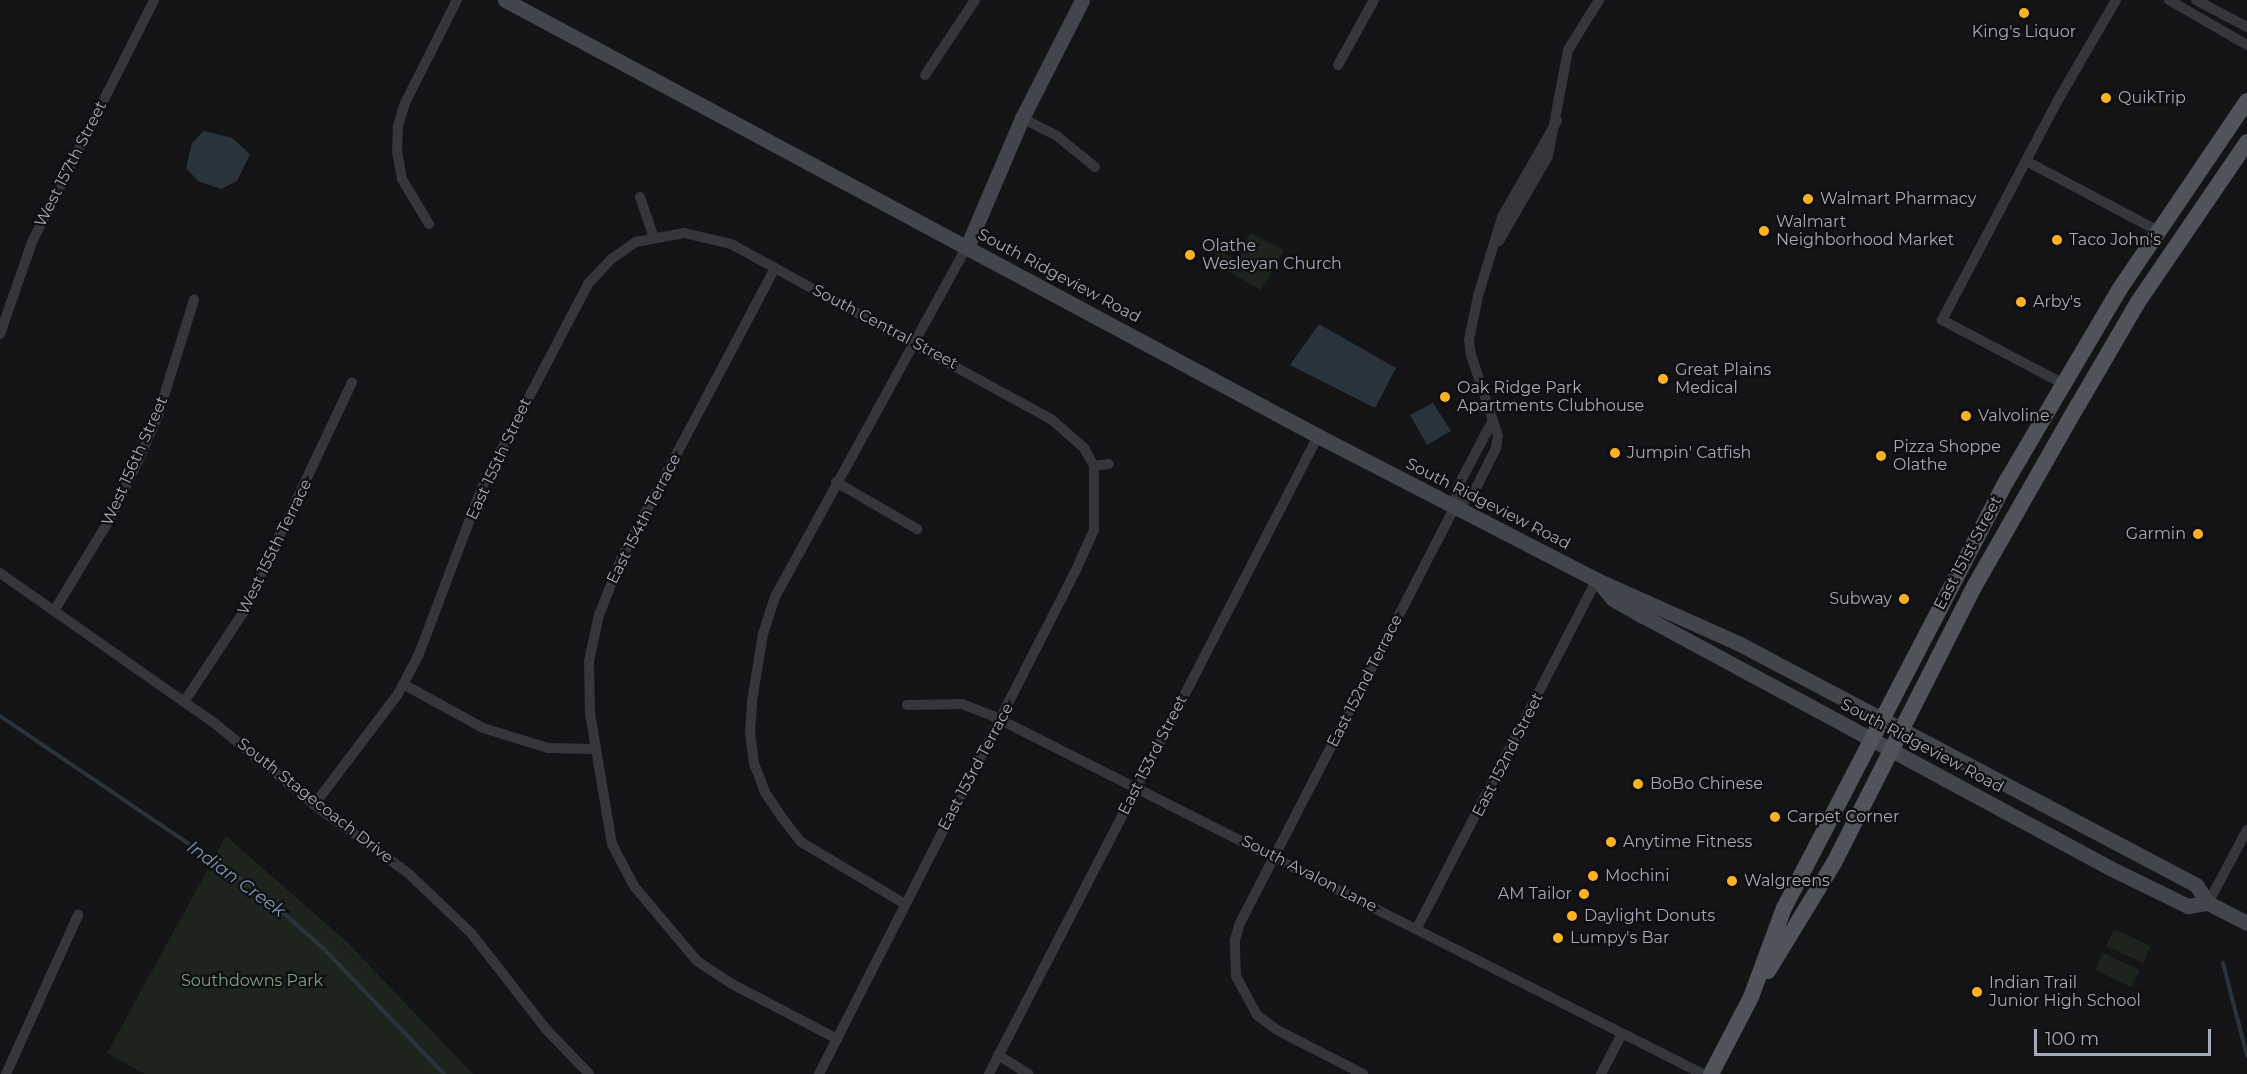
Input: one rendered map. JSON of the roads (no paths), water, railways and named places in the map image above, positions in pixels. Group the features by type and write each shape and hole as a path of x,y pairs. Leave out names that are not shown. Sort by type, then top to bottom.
{"main road":[{"name":"South Ridgeview Road","path":"505,0 1318,436 1597,580 1738,643 1879,720 2199,887 2208,903 2247,923"},
{"path":"967,247 1022,118 1082,0"},
{"name":"East 151st Street","path":"1751,997 1784,908 1870,737 2062,383 2155,235 2247,101"},
{"name":"East 151st Street","path":"1711,1074 1751,997 1803,918 1995,551 2138,302 2247,142"},
{"path":"2090,386 2085,369 2148,264 2155,235"},
{"path":"1995,551 2001,522 2059,418 2062,383"},
{"name":"South Ridgeview Road","path":"1597,580 1613,599 1892,750 2188,906 2208,903"}],"street":[{"name":"West 157th Street","path":"0,334 32,242 154,0"},
{"path":"429,224 402,179 397,152 398,126 405,103 457,0"},
{"path":"925,75 975,0"},
{"path":"1338,64 1374,0"},
{"path":"1455,507 1472,496 1496,448 1498,436 1469,340 1492,252 1502,217 1557,121 1568,50 1599,0"},
{"path":"2062,383 1942,320 2026,161 2116,0"},
{"path":"2169,0 2247,45"},
{"path":"2196,0 2247,27"},
{"path":"1022,118 1057,136 1095,167"},
{"path":"2026,161 2155,235"},
{"path":"640,197 654,238"},
{"name":"South Central Street","path":"654,238 684,233 731,244 1051,419 1084,448 1094,466"},
{"name":"East 155th Street","path":"314,804 403,684 434,617 483,485 588,284 610,260 636,242 654,238"},
{"path":"905,904 801,842 765,792 754,764 750,734 752,701 763,634 792,561 967,247"},
{"name":"East 154th Terrace","path":"775,268 621,560 599,615 589,661 594,749 612,844 634,886 669,930 698,961 732,984 837,1039"},
{"name":"West 156th Street","path":"54,611 110,519 143,450 158,415 194,300"},
{"name":"West 155th Terrace","path":"184,702 243,613 352,382"},
{"path":"1455,507 1457,488 1493,420"},
{"name":"East 153rd Street","path":"988,1074 1318,436"},
{"path":"1094,466 1109,464"},
{"name":"East 153rd Terrace","path":"819,1074 1001,720 1094,530 1094,466"},
{"path":"836,482 917,529"},
{"name":"East 152nd Terrace","path":"1363,1074 1267,1024 1250,1006 1239,988 1234,963 1235,940 1275,855 1455,507"},
{"name":"South Stagecoach Drive","path":"0,573 184,702 439,899 471,933 546,1029 589,1074"},
{"name":"East 152nd Street","path":"1417,928 1597,580"},
{"path":"403,684 492,731 548,748 594,749"},
{"name":"South Avalon Lane","path":"908,705 962,704 1001,720 1136,789 1275,855 1703,1074"},
{"path":"2208,903 2247,830"},
{"path":"6,1074 78,915"},
{"path":"1601,1074 1622,1034"},
{"path":"998,1055 1029,1074"}],"waterway":[{"name":"Indian Creek","path":"0,716 260,892 324,949 444,1074"},
{"path":"2223,963 2247,1056"}],"place":[{"name":"King's Liquor","path":"2024,13"},
{"name":"QuikTrip","path":"2106,98"},
{"name":"Walmart Pharmacy","path":"1808,199"},
{"name":"Walmart Neighborhood Market","path":"1764,231"},
{"name":"Taco John's","path":"2057,240"},
{"name":"Olathe Wesleyan Church","path":"1190,255"},
{"name":"Arby's","path":"2021,302"},
{"name":"Great Plains Medical","path":"1663,379"},
{"name":"Oak Ridge Park Apartments Clubhouse","path":"1445,397"},
{"name":"Valvoline","path":"1966,416"},
{"name":"Jumpin' Catfish","path":"1615,453"},
{"name":"Pizza Shoppe Olathe","path":"1881,456"},
{"name":"Garmin","path":"2198,534"},
{"name":"Subway","path":"1904,599"},
{"name":"BoBo Chinese","path":"1638,784"},
{"name":"Carpet Corner","path":"1775,817"},
{"name":"Anytime Fitness","path":"1611,842"},
{"name":"Mochini","path":"1593,876"},
{"name":"Walgreens","path":"1732,881"},
{"name":"AM Tailor","path":"1584,894"},
{"name":"Daylight Donuts","path":"1572,916"},
{"name":"Lumpy's Bar","path":"1558,938"},
{"name":"Indian Trail Junior High School","path":"1977,992"}],"park label":[{"name":"Southdowns Park","path":"252,981"}]}
